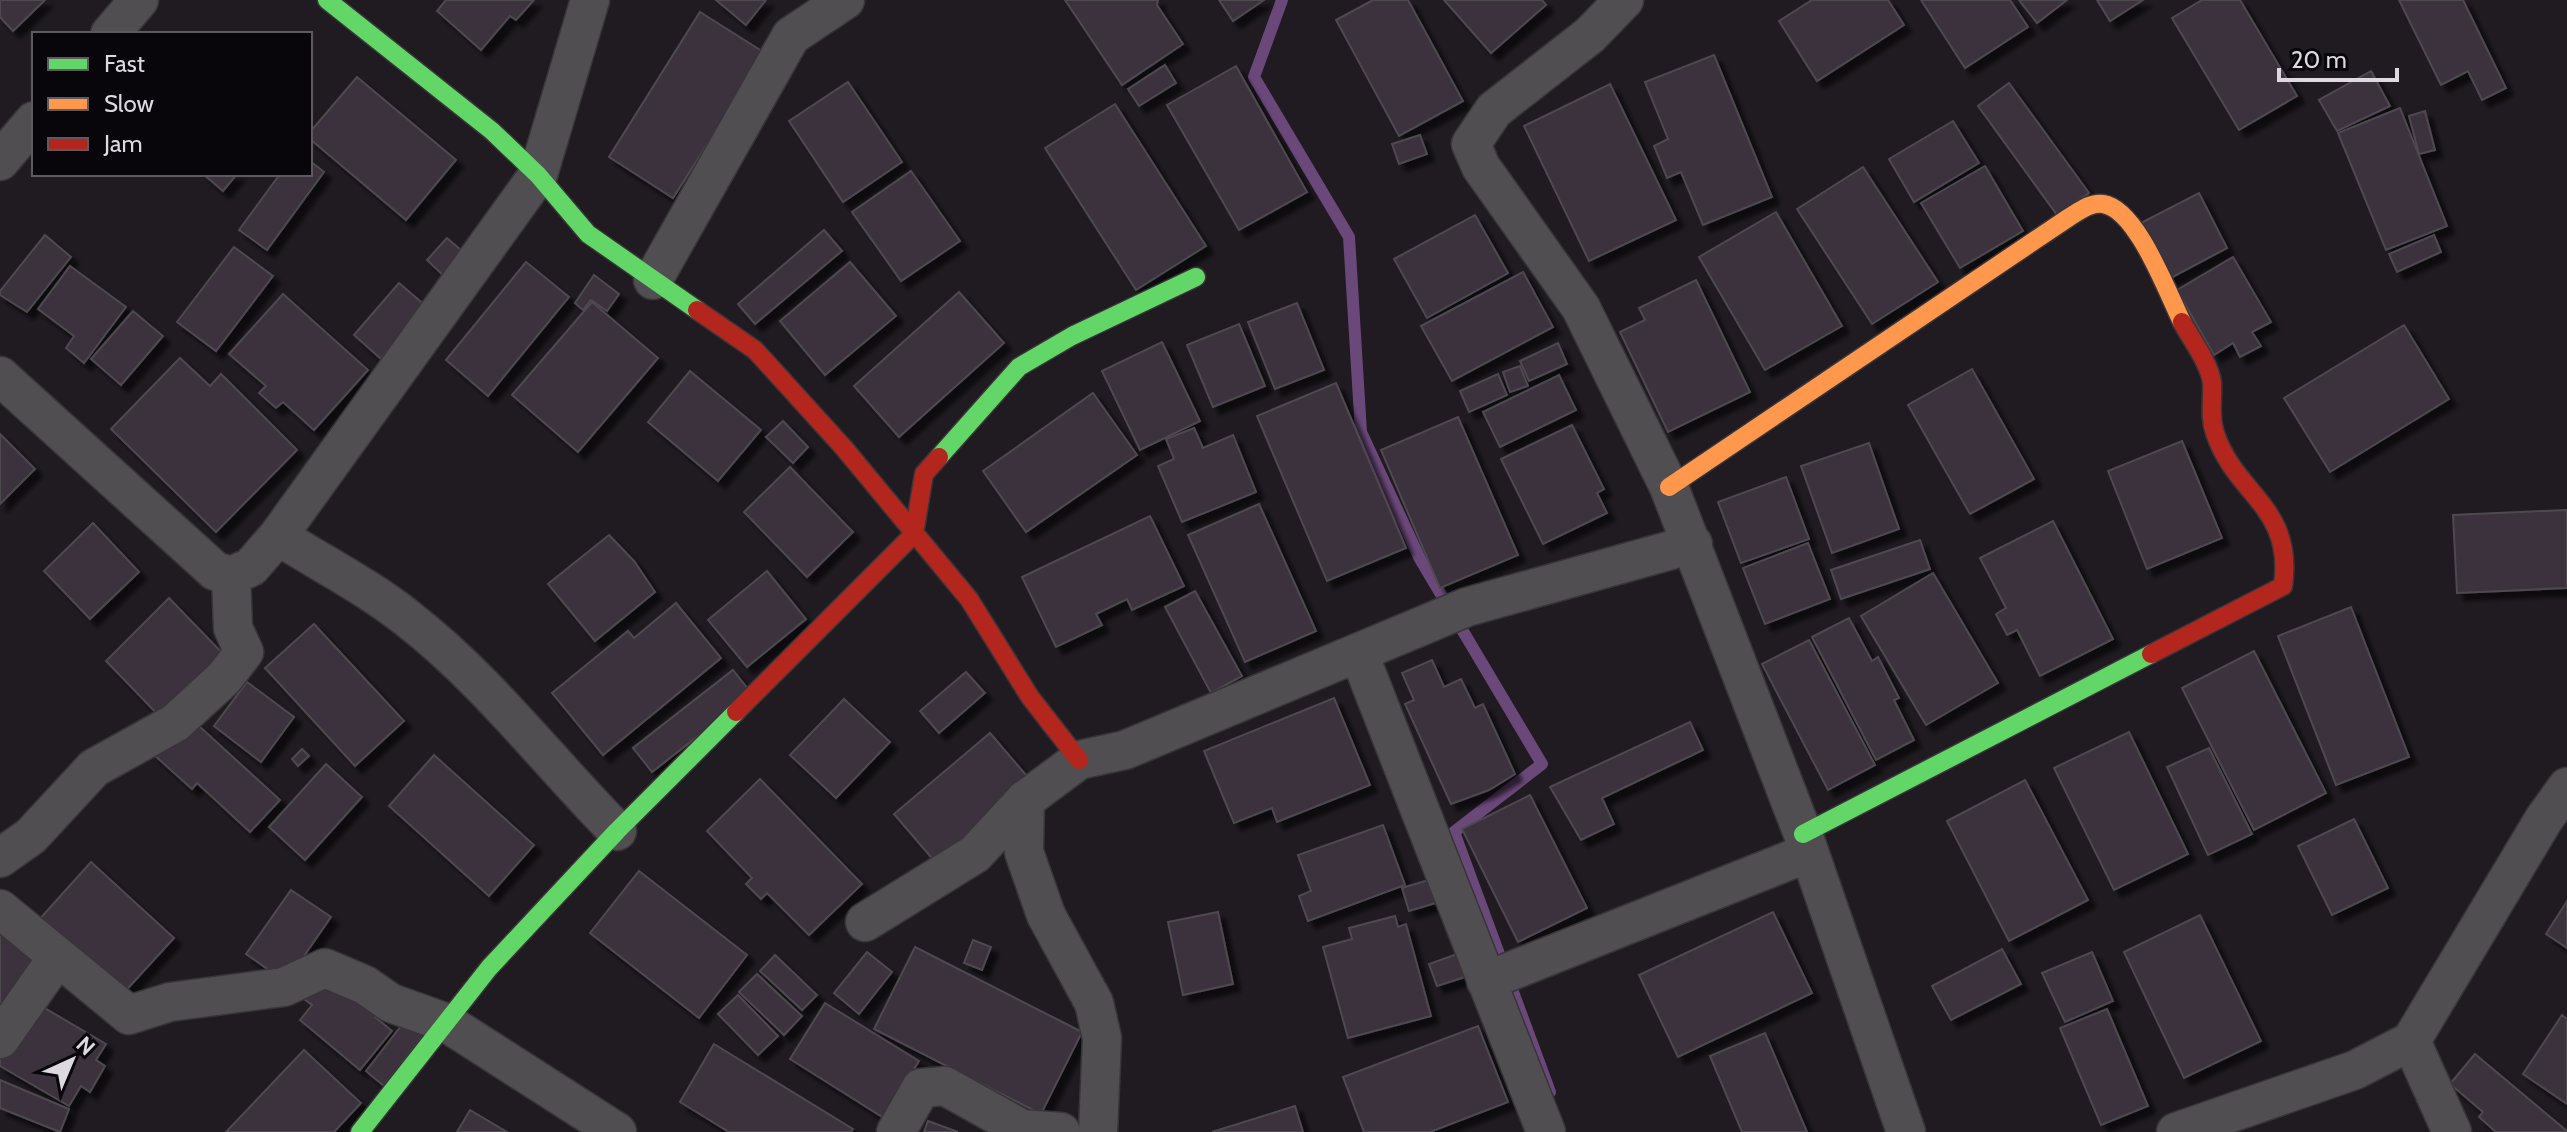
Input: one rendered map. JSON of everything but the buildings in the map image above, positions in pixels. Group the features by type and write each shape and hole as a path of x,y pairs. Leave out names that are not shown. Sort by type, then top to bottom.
{"street":[{"path":"112,32 139,0"},
{"path":"327,0 492,131 538,175 588,234 755,350 969,599 1030,697 1079,760"},
{"path":"0,376 215,571 231,576 251,567 278,536 538,175 590,0"},
{"path":"653,280 791,36 845,0"},
{"path":"1624,0 1590,35 1494,110 1471,144 1481,167 1581,308 1669,487 1805,844 1906,1132"},
{"path":"0,161 32,123"},
{"path":"1486,981 1805,844 2283,586 2288,567 2284,533 2217,439 2211,405 2212,380 2131,221 2109,203 2091,204 2068,218 1669,487"},
{"path":"360,1132 489,968 617,831 914,534 924,474 1019,367 1072,336 1196,277"},
{"path":"278,536 406,617 473,675 552,765 617,831"},
{"path":"865,922 975,854 1025,800 1079,760 1125,750 1467,607 1693,544"},
{"path":"0,858 31,836 94,768 175,723 224,678 244,652 233,628 231,576"},
{"path":"1359,654 1546,1132"},
{"path":"2176,1132 2355,1070 2411,1041 2445,991 2544,819 2567,787"},
{"path":"1025,800 1024,852 1046,915 1094,1003 1102,1038 1098,1132"},
{"path":"0,909 129,1015 170,1002 284,987 325,968 365,985 391,1003 447,1023 617,1132"},
{"path":"0,1039 57,958"},
{"path":"2411,1041 2452,1132"},
{"path":"896,1132 921,1088 945,1086 1022,1129 1061,1132"}],"waterway":[{"path":"1282,0 1254,77 1349,237 1361,432 1420,559 1542,764 1454,832 1550,1092"}],"traffic: fast":[{"path":"327,0 492,131 538,175 588,234 697,310"},
{"path":"939,457 1019,367 1072,336 1196,277"},
{"path":"1803,834 2151,654"},
{"path":"360,1132 489,968 617,831 736,712"}],"traffic: slow":[{"path":"1669,487 2089,206 2103,204 2116,209 2128,220 2150,254 2182,322"}],"traffic: jam":[{"path":"697,310 755,350 844,448 969,599 1030,697 1079,760"},
{"path":"2151,654 2283,586 2284,559 2280,537 2272,519 2224,454 2213,427 2211,376 2182,322"},
{"path":"736,712 914,534 924,474 939,457"}]}
